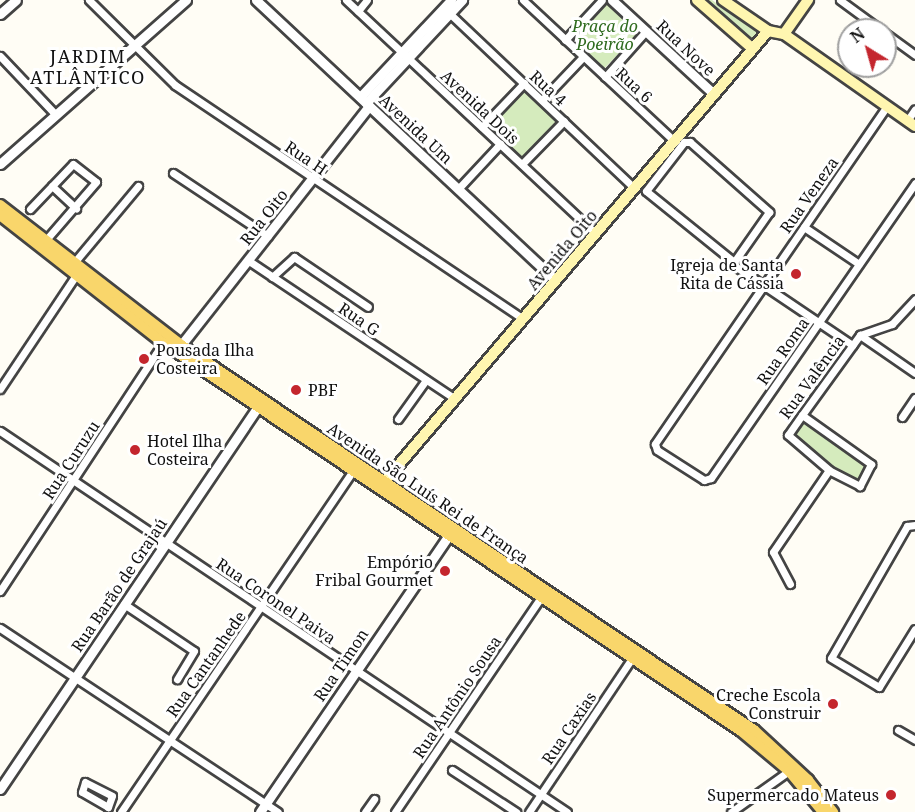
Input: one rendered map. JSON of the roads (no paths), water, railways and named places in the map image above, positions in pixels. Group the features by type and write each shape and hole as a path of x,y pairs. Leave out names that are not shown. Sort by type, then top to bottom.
{"main road":[{"path":"697,0 753,49"},
{"path":"723,0 768,31 784,34 911,123"},
{"path":"784,34 808,0"},
{"name":"Avenida Oito","path":"384,486 555,280 634,188 663,160 674,141 716,95 768,31"},
{"name":"Avenida São Luís Rei de França","path":"0,205 72,265 353,471 384,486 448,535 632,658 789,771 823,812"},
{"name":"Avenida São Luís Rei de França","path":"0,215 74,278 164,343 258,402 754,730 801,773 833,812"}],"street":[{"path":"0,14 16,0"},
{"name":"Rua H","path":"89,0 174,85 312,180 523,319"},
{"path":"0,164 186,0"},
{"name":"Avenida Um","path":"256,0 555,280"},
{"name":"Avenida Dois","path":"346,0 596,233"},
{"path":"358,11 368,0"},
{"path":"446,10 451,0"},
{"path":"446,10 462,0"},
{"name":"Rua 6","path":"523,0 674,141"},
{"path":"565,39 602,0"},
{"name":"Rua Nove","path":"612,0 716,95"},
{"path":"840,0 865,18"},
{"name":"Rua Oito","path":"181,345 312,180 365,102 446,10"},
{"name":"Rua 4","path":"446,10 634,188"},
{"path":"605,77 646,31"},
{"path":"897,42 915,55"},
{"path":"0,56 55,114"},
{"path":"542,100 583,57"},
{"path":"482,127 524,83"},
{"name":"Rua Veneza","path":"655,448 887,106"},
{"path":"911,123 915,110"},
{"path":"522,164 564,121"},
{"path":"690,142 768,210 734,262 646,191 663,160 690,142"},
{"path":"458,189 500,144"},
{"path":"30,209 78,164 96,185 44,242"},
{"path":"173,173 268,236"},
{"name":"Rua Roma","path":"655,448 709,480 915,183"},
{"path":"52,186 76,208"},
{"path":"72,265 138,186"},
{"path":"804,227 859,264"},
{"path":"272,277 294,257 368,307"},
{"name":"Rua G","path":"249,261 455,399"},
{"path":"738,268 852,345"},
{"path":"0,388 74,278"},
{"name":"Rua Valência","path":"829,470 789,441 789,433 860,335 892,324 915,299"},
{"path":"860,335 915,373"},
{"name":"Rua Curuzu","path":"0,591 164,343"},
{"path":"398,419 426,380"},
{"path":"902,417 915,398"},
{"name":"Rua Barão de Grajaú","path":"0,789 258,402"},
{"path":"790,584 773,552 829,470 857,487 871,464 802,415"},
{"name":"Rua Coronel Paiva","path":"0,431 567,812"},
{"name":"Rua Cantanhede","path":"122,810 353,471"},
{"path":"915,525 907,526 831,658 879,687 915,629"},
{"name":"Rua Timon","path":"263,808 448,535"},
{"name":"Rua Antônio Sousa","path":"395,812 541,597"},
{"path":"124,604 194,651 177,679"},
{"path":"0,628 169,741 263,808 278,812"},
{"name":"Rua Caxias","path":"529,812 593,722 632,658"},
{"path":"898,730 915,740"},
{"path":"452,770 516,812"},
{"path":"731,812 789,771"},
{"path":"112,801 103,807 81,788 91,782 122,810"},
{"path":"365,812 374,799"}],"place":[{"name":"Igreja de Santa Rita de Cássia","path":"796,274"},
{"name":"Pousada Ilha Costeira","path":"144,359"},
{"name":"PBF","path":"296,390"},
{"name":"Hotel Ilha Costeira","path":"135,450"},
{"name":"Empório Fribal Gourmet","path":"445,571"},
{"name":"Creche Escola Construir","path":"833,704"},
{"name":"Supermercado Mateus","path":"891,795"}],"district":[{"name":"JARDIM ATLÂNTICO","path":"88,67"}],"park label":[{"name":"Praça do Poeirão","path":"605,35"}]}
